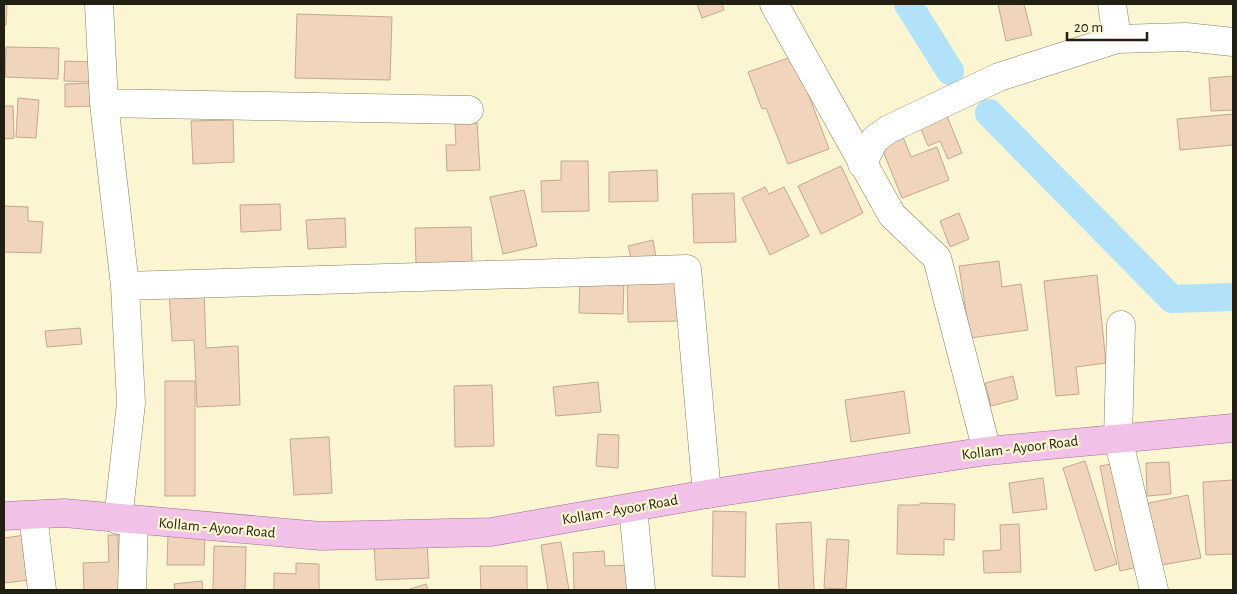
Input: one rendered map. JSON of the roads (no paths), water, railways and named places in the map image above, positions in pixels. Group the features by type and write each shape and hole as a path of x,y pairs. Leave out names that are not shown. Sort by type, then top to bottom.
{"main road":[{"name":"Kollam - Ayoor Road","path":"4,516 64,513 321,536 490,532 707,494 987,451 1233,428"}],"street":[{"path":"99,4 104,103 126,286 131,403 126,520 132,590"},
{"path":"774,4 892,215 937,258 987,451"},
{"path":"1112,4 1117,39"},
{"path":"862,164 875,139 889,129 998,77 1117,39 1186,36 1233,42"},
{"path":"104,103 469,110"},
{"path":"126,286 687,269 707,494"},
{"path":"1121,325 1118,438 1154,590"},
{"path":"633,508 641,590"},
{"path":"33,515 42,590"}],"waterway":[{"path":"908,4 950,71"},
{"path":"989,113 1172,299 1233,297"}]}
